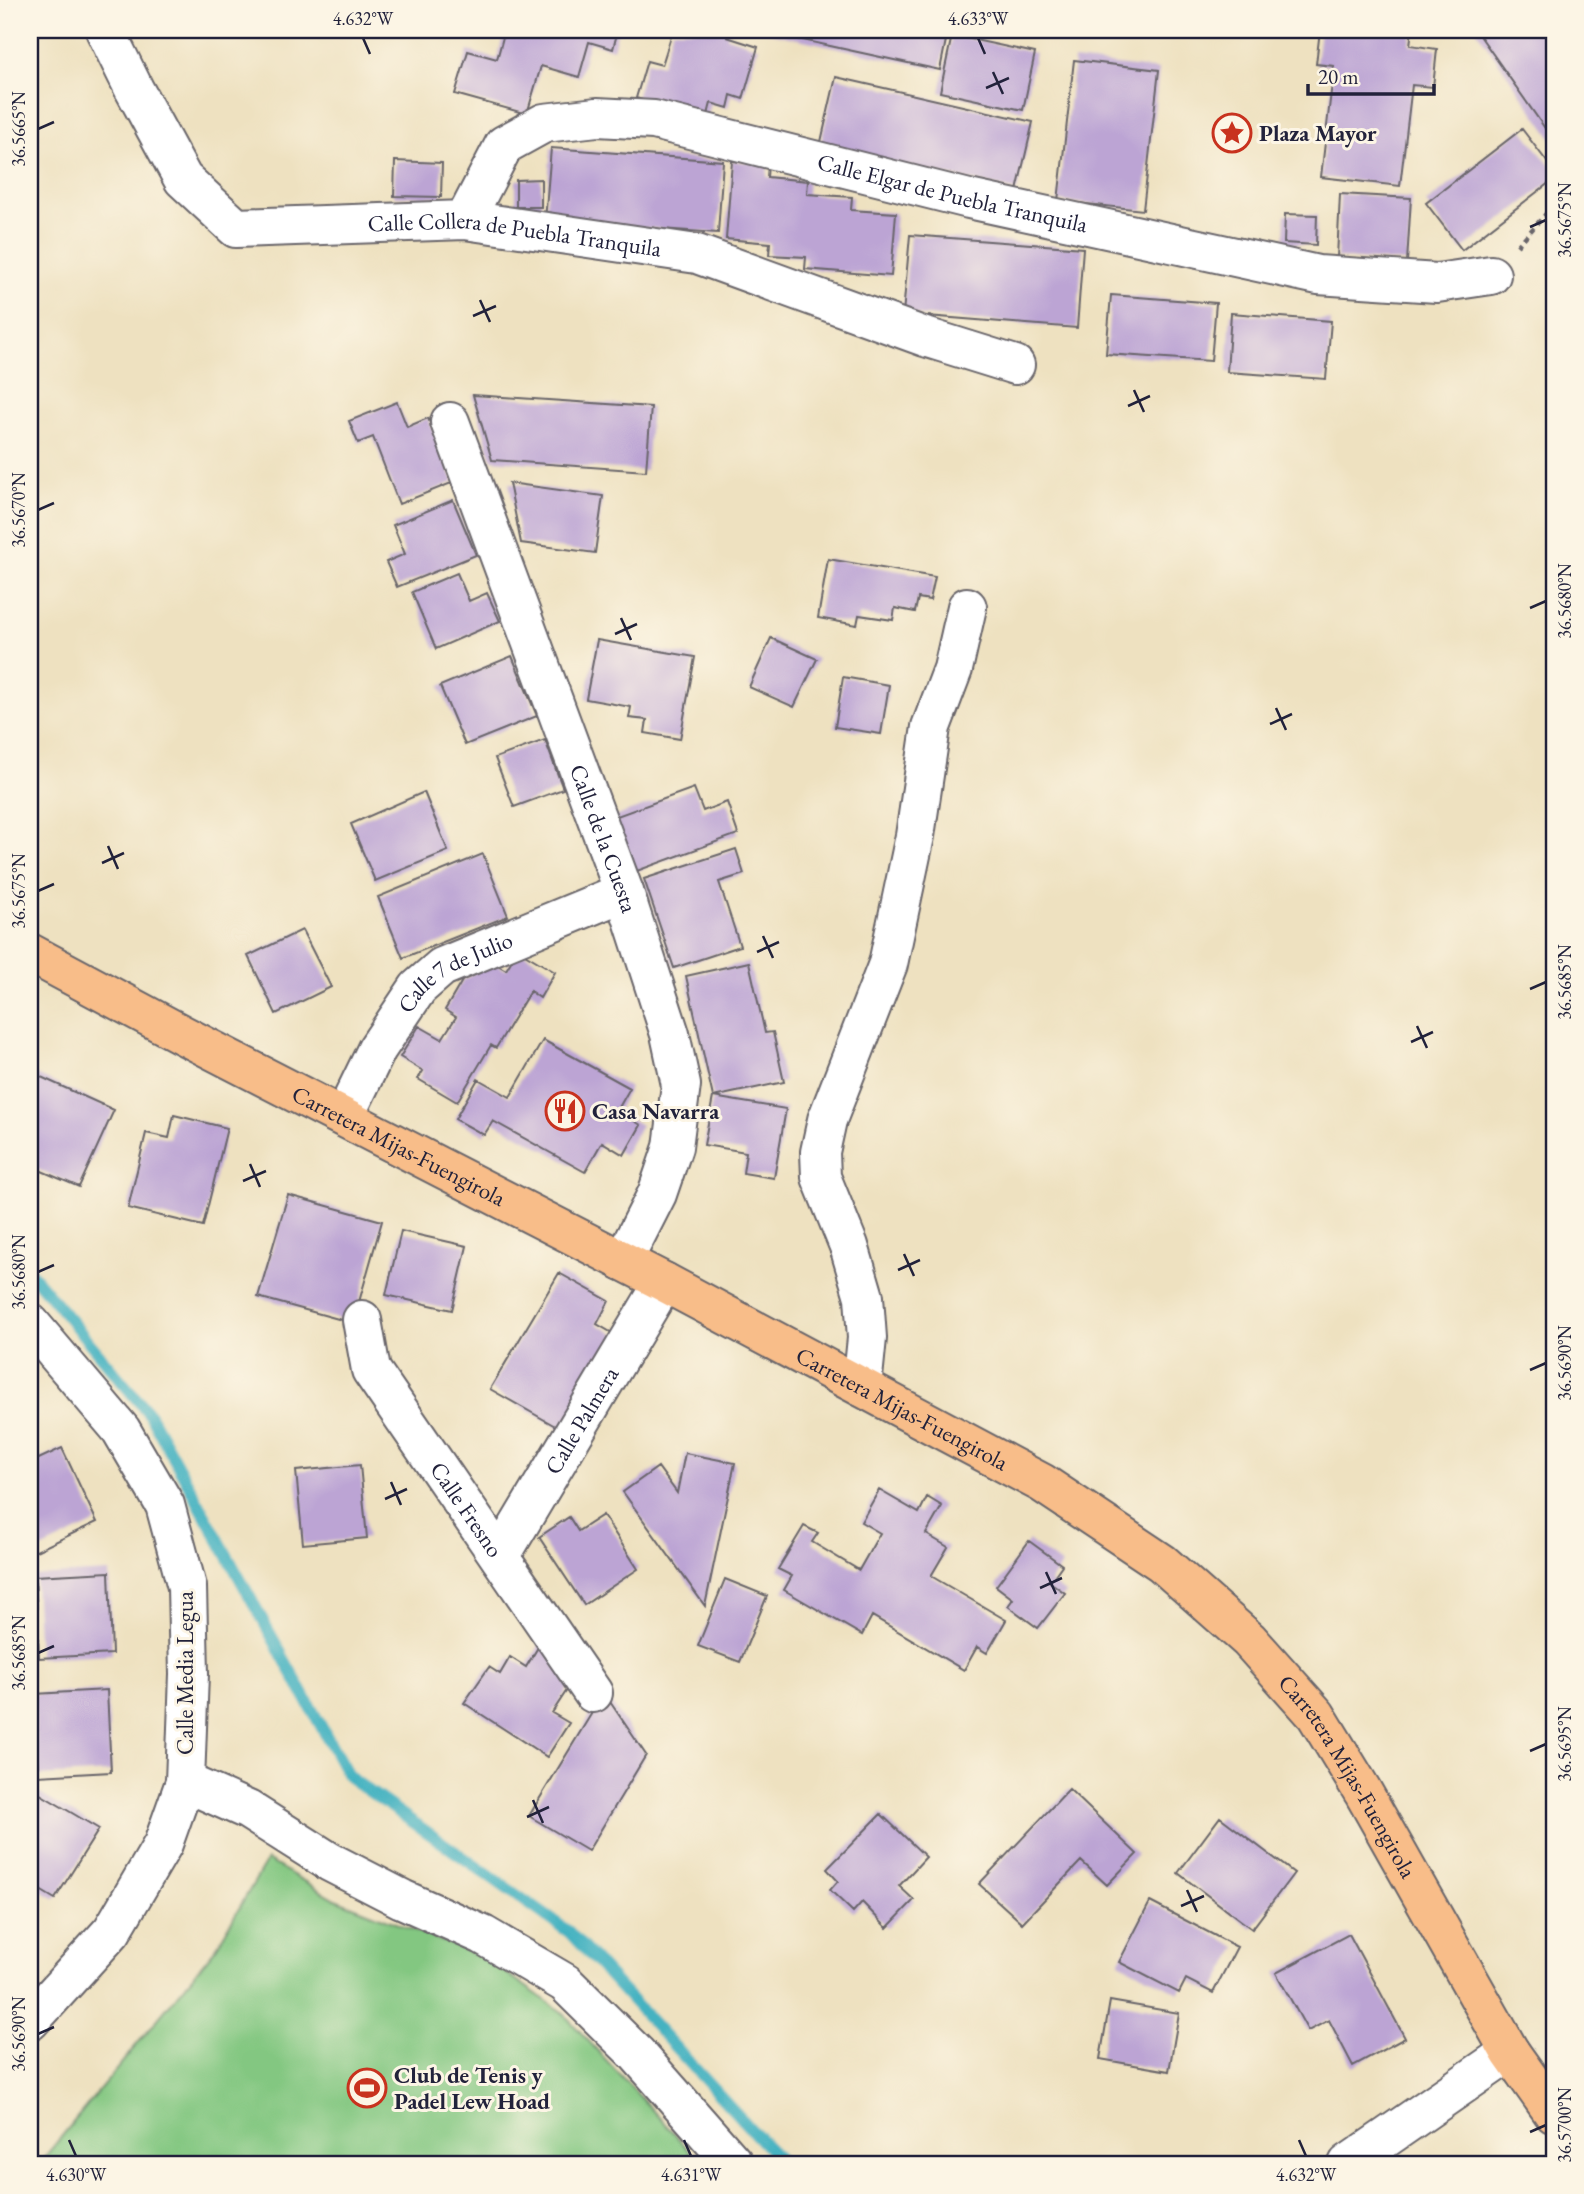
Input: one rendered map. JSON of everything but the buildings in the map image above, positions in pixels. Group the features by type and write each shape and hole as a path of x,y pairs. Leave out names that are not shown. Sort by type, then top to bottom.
{"main road":[{"name":"Carretera Mijas-Fuengirola","path":"30,953 183,1035 664,1282 1042,1483 1163,1563 1249,1640 1316,1715 1363,1792 1510,2052 1554,2114"}],"street":[{"name":"Calle Collera de Puebla Tranquila","path":"105,30 183,179 236,229 465,220 697,254 925,338 1015,365"},
{"name":"Calle Elgar de Puebla Tranquila","path":"465,220 504,145 544,123 597,117 620,118 654,120 969,199 1318,275 1437,283 1491,275"},
{"name":"Calle de la Cuesta","path":"450,422 624,892 670,1034 681,1085 673,1147 657,1194 623,1261"},
{"path":"862,1388 867,1338 864,1297 849,1246 821,1177 820,1152 827,1120 888,964 915,836 931,727 953,669 967,607"},
{"name":"Calle 7 de Julio","path":"344,1117 377,1049 418,988 442,967 624,892"},
{"name":"Calle Palmera","path":"500,1557 664,1282"},
{"name":"Calle Fresno","path":"362,1320 371,1370 593,1693"},
{"name":"Calle Media Legua","path":"30,1323 121,1430 165,1505 187,1587 189,1674 185,1782 163,1844 112,1931 30,2021"},
{"path":"185,1782 248,1810 330,1862 402,1899 482,1935 565,1983 637,2054 734,2164"},
{"path":"1348,2164 1510,2052"}],"path":[{"path":"1491,275 1554,205"}],"green space":[{"name":"Club de Tenis y Padel Lew Hoad","path":"267,1860 335,1899 485,1958 562,2012 702,2164 39,2164 216,1948"}],"waterway":[{"path":"30,1272 150,1415 349,1777 569,1932 783,2164"}],"place":[{"name":"Plaza Mayor","path":"1232,133"},
{"name":"Casa Navarra","path":"565,1111"},
{"name":"Club de Tenis y Padel Lew Hoad","path":"367,2088"}]}
